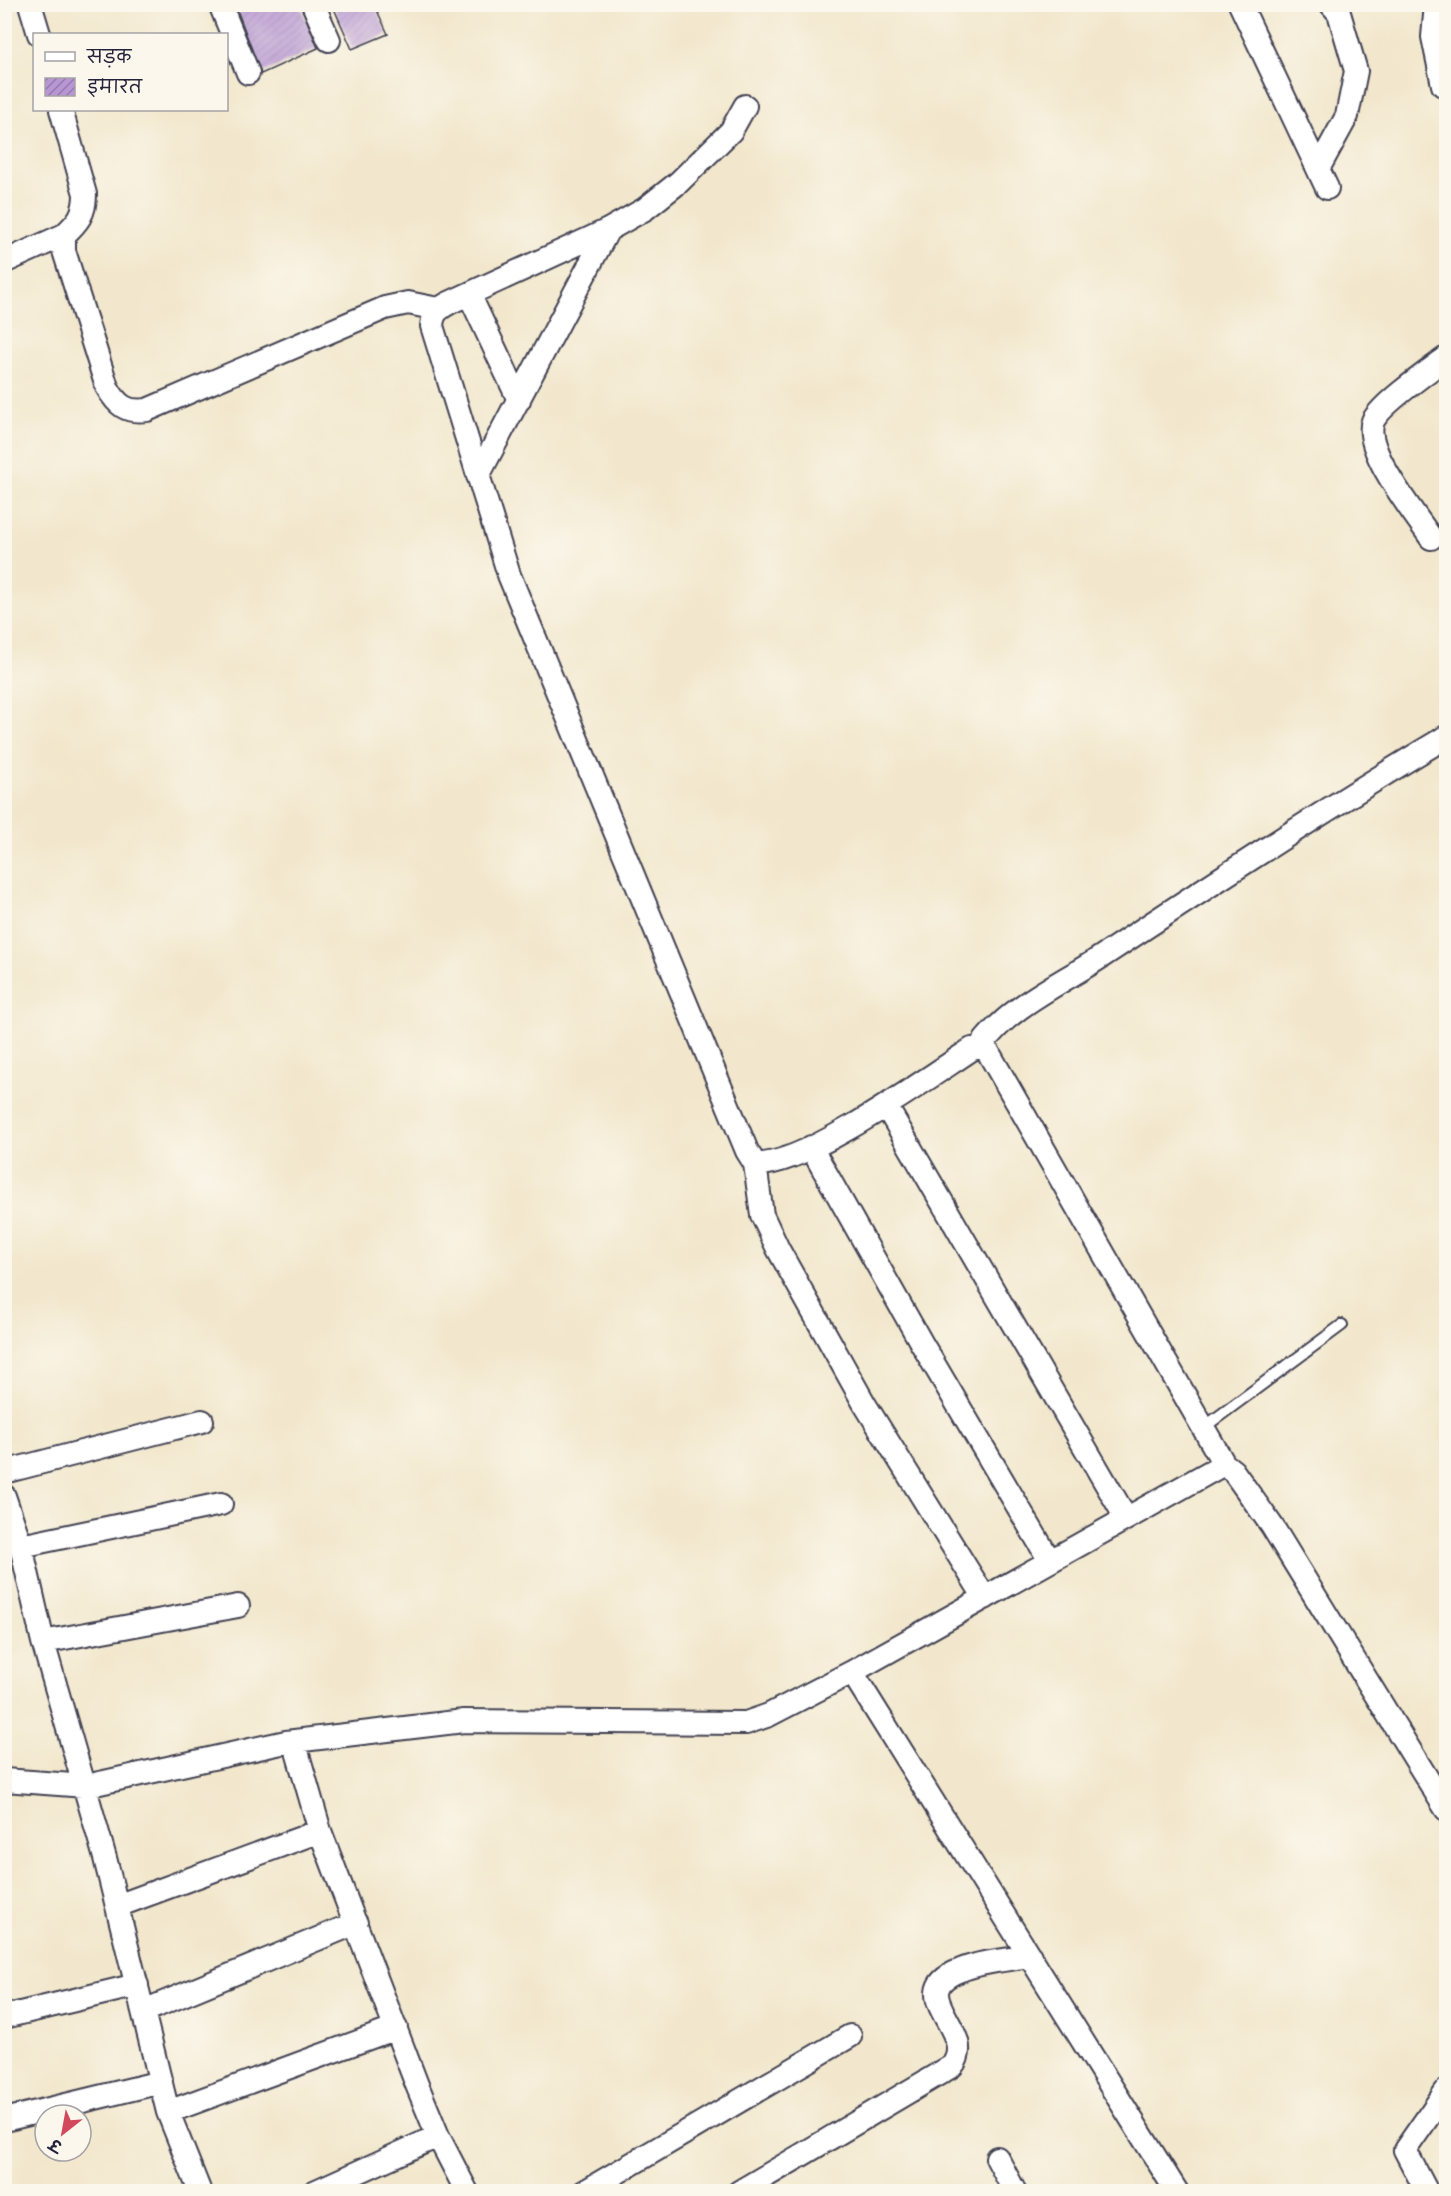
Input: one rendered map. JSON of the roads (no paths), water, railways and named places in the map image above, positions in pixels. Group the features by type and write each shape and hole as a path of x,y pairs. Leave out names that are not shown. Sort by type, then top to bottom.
{"street":[{"path":"30,4 39,33"},
{"path":"220,4 248,73"},
{"path":"313,4 328,40"},
{"path":"1240,4 1323,178 1347,116 1356,71 1340,13 1331,4"},
{"path":"1436,4 1433,37 1443,84 1446,86"},
{"path":"745,106 731,131 679,182 645,209 608,230 438,309 432,318 432,326 509,575 662,949 747,1151 755,1164 762,1215 778,1249 864,1403 985,1598"},
{"path":"4,262 64,235 79,221 85,208 85,194 61,111"},
{"path":"478,476 608,230"},
{"path":"64,235 64,251 107,387 115,400 124,408 135,412 147,410 385,308 408,303 438,309"},
{"path":"469,294 519,400"},
{"path":"1431,538 1380,460 1373,442 1373,422 1383,408 1446,357"},
{"path":"755,1164 777,1161 811,1147 886,1106 972,1049 980,1047 1008,1015 1077,974 1356,790 1446,737"},
{"path":"980,1047 993,1058 1224,1464 1233,1471 1272,1526 1446,1809"},
{"path":"886,1106 1126,1518"},
{"path":"811,1147 922,1344 1050,1561"},
{"path":"4,1472 202,1421"},
{"path":"4,1780 86,1786 294,1741 464,1721 746,1723 769,1715 852,1672 1224,1464"},
{"path":"4,1496 21,1546 43,1642 86,1786 168,2112 200,2192"},
{"path":"21,1546 221,1504"},
{"path":"43,1642 238,1606"},
{"path":"852,1672 1177,2192"},
{"path":"294,1741 320,1831 438,2136 467,2192"},
{"path":"117,1906 320,1831"},
{"path":"144,2011 357,1923"},
{"path":"739,2192 952,2066 958,2058 960,2049 936,1994 938,1986 946,1977 971,1966 1030,1956"},
{"path":"4,2017 137,1984"},
{"path":"168,2112 396,2028"},
{"path":"584,2192 850,2036"},
{"path":"4,2120 161,2082"},
{"path":"1427,2192 1405,2150 1446,2091"},
{"path":"314,2192 438,2136"},
{"path":"996,2158 1015,2192"}],"lane":[{"path":"1203,1428 1342,1325"}]}
